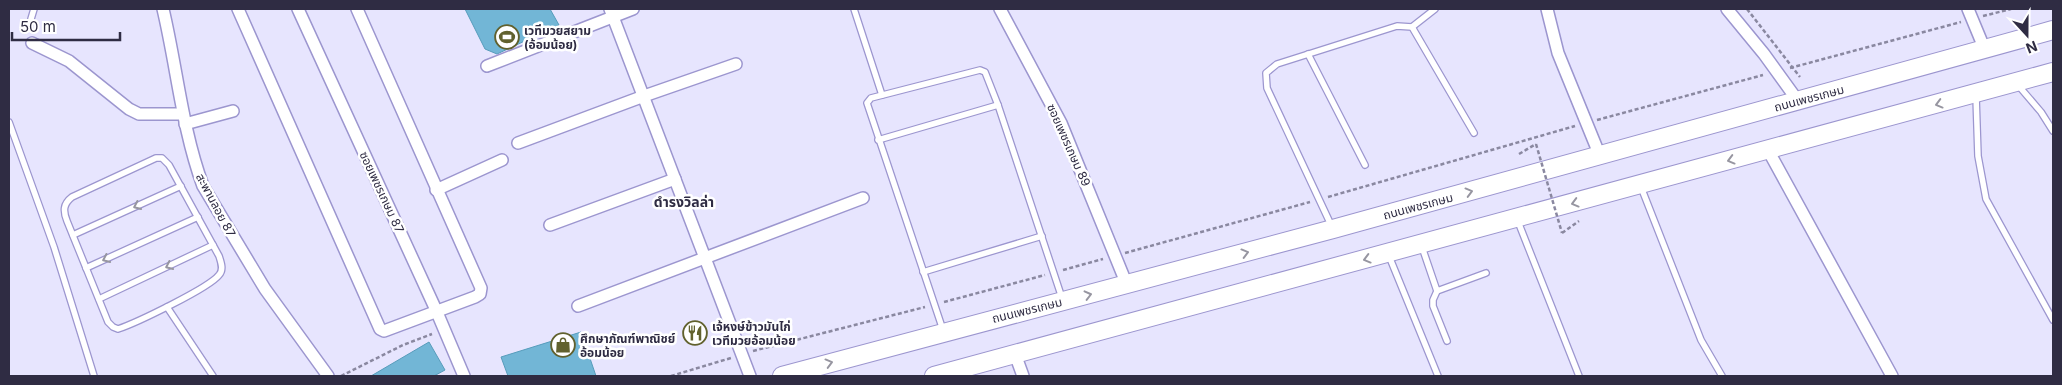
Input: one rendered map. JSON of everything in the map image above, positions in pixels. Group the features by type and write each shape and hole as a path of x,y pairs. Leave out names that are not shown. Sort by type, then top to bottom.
{"main road":[{"name":"ถนนเพชรเกษม","path":"782,376 1333,229 2053,30"},
{"path":"934,376 2053,72"}],"street":[{"name":"สะพานลอย 87","path":"163,9 172,48 184,119 203,186 265,288 328,376"},
{"path":"238,9 380,329 384,331 475,297 480,294 481,288 356,9"},
{"name":"ซอยเพชรเกษม 87","path":"298,9 436,310 464,376"},
{"path":"487,66 612,12 632,9"},
{"name":"ซอยเพชรเกษม 89","path":"1000,9 1061,123 1127,285"},
{"path":"1547,9 1558,53 1600,156"},
{"path":"1727,9 1798,101"},
{"path":"612,12 750,376"},
{"path":"1970,14 1985,50"},
{"path":"32,43 69,61 128,109 139,114 184,119 234,111"},
{"path":"518,144 644,96 736,64"},
{"path":"1768,150 1892,376"},
{"path":"436,190 502,160"},
{"path":"550,225 675,179"},
{"path":"578,306 863,198"},
{"path":"1015,354 1023,376"}],"lane":[{"path":"32,19 34,9"},
{"path":"854,9 882,95"},
{"path":"1333,229 1267,88 1266,73 1277,64 1308,54 1397,26 1412,27 1435,9"},
{"path":"1412,27 1474,133"},
{"path":"1308,54 1366,165"},
{"path":"944,332 878,140 867,103 871,98 980,70 986,74 1063,301"},
{"path":"2015,82 2041,112 2053,131"},
{"path":"1976,94 1978,156 1986,200 2053,320"},
{"path":"878,140 998,105"},
{"path":"9,122 54,247 94,376"},
{"path":"156,158 165,160 181,186 213,245 222,271 219,276 167,307 118,329 113,328 108,322 98,299 64,213 66,202 72,197 156,158"},
{"path":"1640,185 1701,340 1722,376"},
{"path":"73,235 181,186"},
{"path":"86,268 198,217"},
{"path":"1517,219 1579,376"},
{"path":"923,272 1042,236"},
{"path":"98,299 213,245"},
{"path":"1421,245 1437,291 1433,300 1434,306 1446,342"},
{"path":"1388,254 1438,376"},
{"path":"1437,291 1486,273"},
{"path":"167,307 214,376"}],"path":[{"path":"1747,9 1800,77"},
{"path":"671,376 1777,72 1970,14 2011,9"},
{"path":"1519,154 1536,144 1562,233 1579,221"},
{"path":"341,376 403,345 443,330"}],"building":[{"name":"เวทีมวยสยาม (อ้อมน้อย)","path":"465,9 550,9 559,25 497,54 485,49"},
{"name":"ศึกษาภัณฑ์พาณิชย์ อ้อมน้อย","path":"581,332 596,376 508,376 501,357"},
{"path":"429,342 445,370 434,376 371,376"}],"place":[{"name":"เวทีมวยสยาม (อ้อมน้อย)","path":"507,37"},
{"name":"เจ้หงษ์ข้าวมันไก่ เวทีมวยอ้อมน้อย","path":"695,333"},
{"name":"ศึกษาภัณฑ์พาณิชย์ อ้อมน้อย","path":"563,345"}],"district":[{"name":"ดำรงวิลล่า","path":"684,201"}]}
